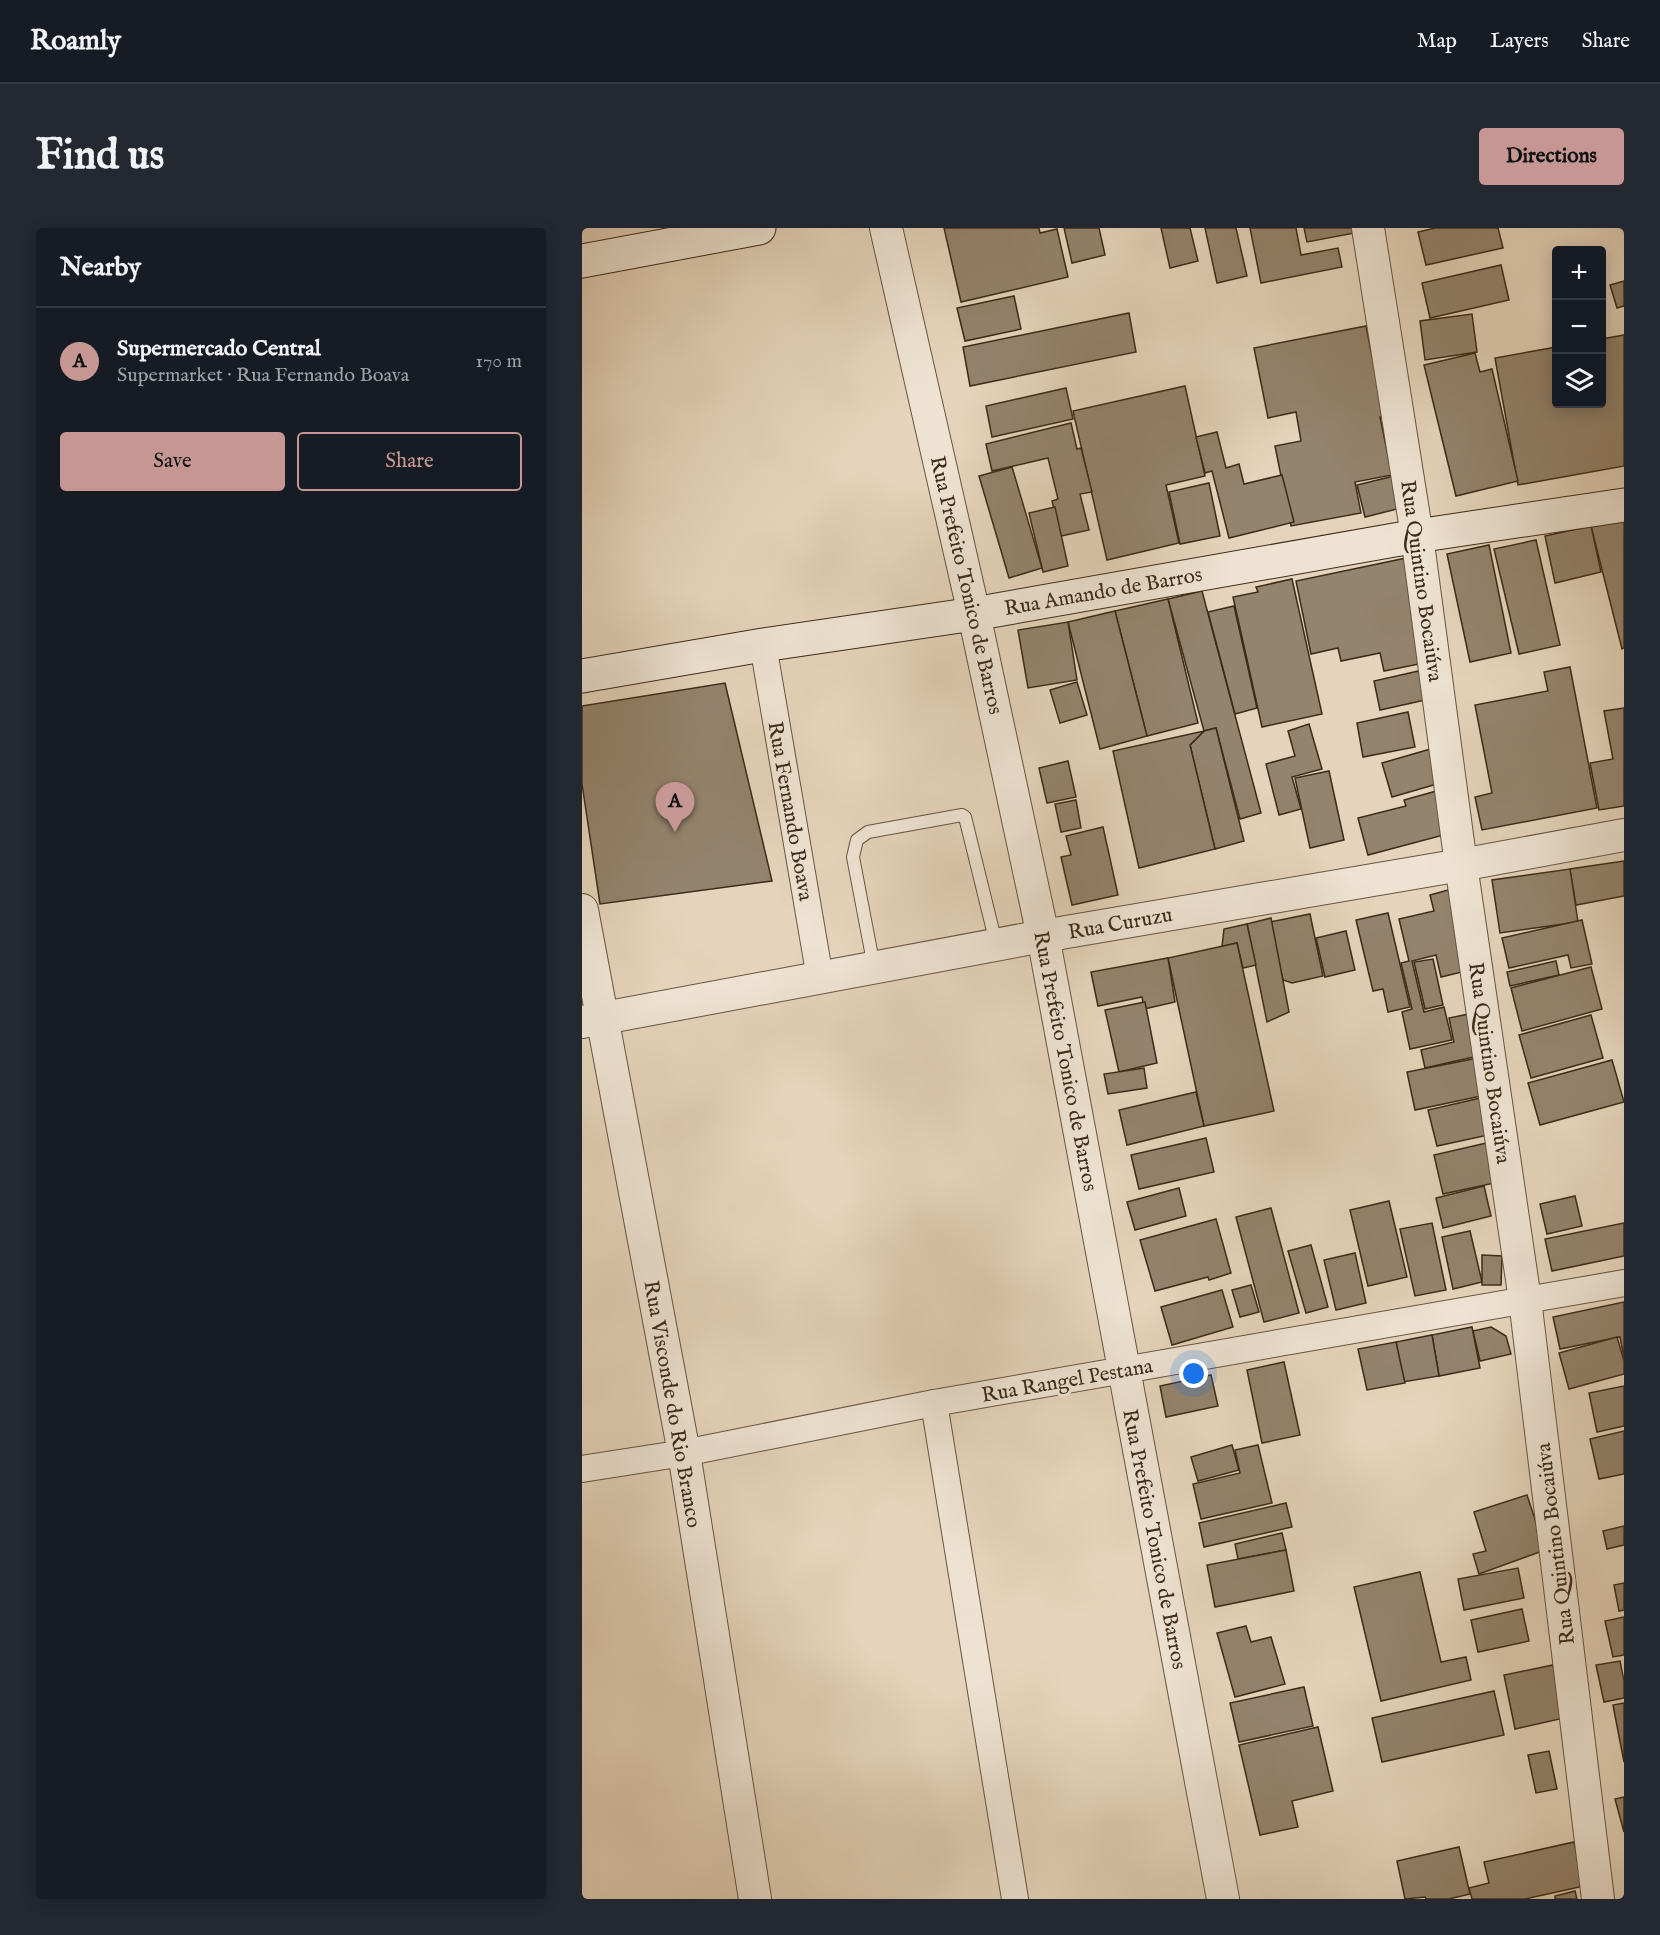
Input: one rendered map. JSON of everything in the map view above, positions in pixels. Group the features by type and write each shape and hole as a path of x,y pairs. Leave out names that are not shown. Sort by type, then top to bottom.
{"main road":[{"path":"582,261 759,228"},
{"name":"Rua Amando de Barros","path":"582,676 763,645 974,614 1417,536 1624,505"}],"street":[{"name":"Rua Prefeito Tonico de Barros","path":"886,228 974,614 1043,936 1222,1899"},
{"name":"Rua Quintino Bocaiúva","path":"1368,228 1417,536 1461,865 1525,1300 1598,1899"},
{"name":"Rua Fernando Boava","path":"763,645 820,978"},
{"name":"Rua Curuzu","path":"592,1021 1043,936 1624,835"},
{"name":"Rua Visconde do Rio Branco","path":"582,910 592,1021 684,1453 755,1899"},
{"name":"Rua Rangel Pestana","path":"582,1468 684,1453 934,1403 1624,1283"},
{"path":"934,1403 1015,1899"}],"lane":[{"path":"874,968 853,856 857,840 868,832 962,815 965,817 996,945"}],"building":[{"path":"944,228 1039,228 1040,233 1057,229 1068,277 961,302"},
{"path":"1064,228 1099,228 1105,255 1072,263"},
{"path":"1161,228 1190,228 1198,261 1170,268"},
{"path":"1205,228 1236,228 1247,276 1217,283"},
{"path":"1250,228 1296,228 1301,255 1338,248 1342,267 1261,283"},
{"path":"1304,228 1359,228 1360,232 1307,242"},
{"path":"1435,228 1498,228 1503,248 1426,265 1418,232"},
{"path":"1501,265 1509,300 1430,318 1422,283"},
{"path":"1624,281 1624,306 1617,308 1610,285"},
{"path":"1014,296 1021,329 965,341 957,308"},
{"path":"1129,313 1136,352 970,386 963,347"},
{"path":"1472,314 1477,352 1425,360 1420,321"},
{"path":"1366,326 1384,416 1380,417 1392,475 1355,482 1361,513 1291,526 1275,446 1301,441 1296,412 1268,418 1254,348"},
{"path":"1624,335 1624,466 1518,485 1495,358 1552,348 1552,408 1606,408 1606,338"},
{"path":"1475,353 1480,372 1492,369 1518,481 1456,496 1424,365"},
{"path":"1185,386 1205,476 1166,485 1179,543 1107,560 1073,411"},
{"path":"1066,388 1073,419 992,437 986,406"},
{"path":"1071,423 1077,449 1081,448 1092,492 1080,494 1089,530 1061,536 1052,501 1058,499 1048,458 992,471 986,444"},
{"path":"1217,432 1226,468 1239,464 1244,484 1282,475 1294,522 1229,538 1212,471 1205,473 1196,437"},
{"path":"1012,467 1042,568 1009,578 979,476"},
{"path":"1394,476 1401,508 1365,517 1357,485"},
{"path":"1209,483 1220,536 1180,544 1169,492"},
{"path":"1055,507 1068,566 1043,572 1029,513"},
{"path":"1624,520 1624,648 1622,649 1591,526"},
{"path":"1591,526 1601,572 1555,583 1545,536"},
{"path":"1536,540 1560,645 1519,654 1494,549"},
{"path":"1489,545 1511,653 1470,662 1447,554"},
{"path":"1411,557 1424,663 1384,671 1380,653 1341,661 1338,648 1311,654 1296,581"},
{"path":"1292,579 1322,714 1262,727 1233,597 1258,592 1256,587"},
{"path":"1202,591 1261,813 1240,819 1216,728 1204,731 1168,599"},
{"path":"1168,599 1198,723 1147,736 1115,611"},
{"path":"1234,606 1257,708 1235,714 1208,612"},
{"path":"1115,611 1147,736 1100,749 1068,622"},
{"path":"1068,622 1077,680 1028,688 1018,630"},
{"path":"1570,667 1597,808 1482,830 1475,797 1492,793 1475,705 1548,691 1544,672"},
{"path":"1423,670 1430,699 1380,710 1374,681"},
{"path":"1077,682 1087,715 1060,723 1050,690"},
{"path":"725,683 772,881 600,904 582,784 582,706"},
{"path":"1624,708 1624,806 1599,810 1590,763 1613,759 1604,711"},
{"path":"1408,712 1415,747 1363,757 1357,723"},
{"path":"1309,724 1322,769 1292,777 1301,809 1279,815 1266,764 1295,756 1288,731"},
{"path":"1216,728 1244,841 1215,849 1190,745 1204,731"},
{"path":"1204,731 1190,745 1215,849 1139,868 1113,751"},
{"path":"1434,748 1444,782 1392,797 1382,763"},
{"path":"1068,761 1076,797 1047,803 1039,768"},
{"path":"1329,771 1344,840 1310,848 1295,778"},
{"path":"1440,790 1451,833 1368,855 1358,818 1406,806 1404,800"},
{"path":"1076,800 1081,828 1061,832 1055,804"},
{"path":"1103,827 1118,895 1072,905 1061,857 1071,855 1066,836"},
{"path":"1624,861 1624,896 1576,905 1570,869"},
{"path":"1570,869 1578,922 1500,933 1492,880"},
{"path":"1452,889 1470,970 1441,977 1436,955 1412,961 1424,1012 1444,1007 1452,1040 1410,1049 1402,1012 1412,1009 1401,963 1409,961 1399,919 1434,911 1430,895"},
{"path":"1388,913 1410,1007 1388,1012 1383,989 1373,991 1356,920"},
{"path":"1310,914 1323,976 1292,983 1283,980 1270,922"},
{"path":"1271,918 1289,1012 1267,1022 1247,924"},
{"path":"1582,920 1592,964 1571,968 1568,955 1509,968 1502,938"},
{"path":"1247,924 1256,965 1243,968 1237,943 1222,947 1224,929"},
{"path":"1346,931 1355,970 1325,977 1316,938"},
{"path":"1237,943 1274,1111 1204,1126 1168,958"},
{"path":"1168,958 1175,1002 1144,1009 1142,997 1098,1006 1091,972"},
{"path":"1433,959 1443,1005 1425,1009 1414,962"},
{"path":"1556,961 1559,975 1510,986 1507,972"},
{"path":"1591,967 1602,1009 1522,1031 1511,988"},
{"path":"1145,1002 1157,1063 1119,1072 1105,1010"},
{"path":"1469,1014 1478,1056 1425,1068 1421,1050 1454,1042 1449,1018"},
{"path":"1591,1015 1603,1058 1531,1078 1519,1035"},
{"path":"1478,1058 1486,1095 1415,1110 1407,1072"},
{"path":"1612,1060 1624,1102 1540,1125 1528,1083"},
{"path":"1144,1068 1147,1088 1108,1094 1104,1074"},
{"path":"1196,1092 1204,1126 1127,1145 1119,1110"},
{"path":"1485,1097 1493,1134 1437,1146 1428,1110"},
{"path":"1206,1138 1214,1172 1139,1189 1131,1155"},
{"path":"1491,1142 1499,1182 1443,1194 1434,1155"},
{"path":"1484,1186 1491,1216 1443,1228 1436,1198"},
{"path":"1179,1188 1186,1216 1135,1230 1127,1202"},
{"path":"1575,1196 1582,1226 1547,1234 1540,1204"},
{"path":"1389,1201 1407,1277 1368,1286 1350,1210"},
{"path":"1271,1208 1299,1313 1264,1322 1236,1217"},
{"path":"1216,1219 1231,1273 1155,1291 1140,1240"},
{"path":"1432,1223 1446,1290 1415,1296 1400,1229"},
{"path":"1624,1223 1624,1256 1552,1271 1545,1239"},
{"path":"1470,1231 1482,1282 1453,1289 1442,1237"},
{"path":"1311,1245 1328,1307 1306,1313 1288,1251"},
{"path":"1355,1253 1366,1303 1336,1310 1324,1260"},
{"path":"1482,1255 1502,1256 1501,1285 1482,1285"},
{"path":"1251,1285 1259,1312 1240,1317 1232,1290"},
{"path":"1222,1290 1233,1327 1172,1345 1161,1307"},
{"path":"1624,1302 1624,1358 1620,1337 1560,1349 1553,1317"},
{"path":"1472,1327 1480,1368 1439,1376 1432,1335"},
{"path":"1491,1327 1506,1336 1511,1354 1480,1361 1473,1331"},
{"path":"1432,1335 1439,1376 1403,1382 1396,1342"},
{"path":"1617,1337 1624,1361 1624,1374 1569,1389 1559,1353"},
{"path":"1396,1342 1405,1383 1367,1390 1358,1349"},
{"path":"1284,1362 1300,1435 1262,1443 1247,1370"},
{"path":"1211,1375 1218,1406 1166,1417 1160,1386"},
{"path":"1624,1386 1624,1426 1597,1432 1589,1393"},
{"path":"1624,1431 1624,1474 1599,1479 1590,1439"},
{"path":"1232,1445 1239,1470 1198,1481 1191,1457"},
{"path":"1258,1445 1272,1503 1201,1519 1193,1484 1240,1473 1235,1450"},
{"path":"1527,1495 1545,1550 1479,1574 1473,1554 1486,1551 1474,1512"},
{"path":"1286,1503 1292,1527 1204,1547 1199,1523"},
{"path":"1624,1526 1624,1545 1607,1549 1603,1531"},
{"path":"1282,1533 1286,1550 1238,1559 1235,1544"},
{"path":"1286,1550 1294,1591 1215,1607 1207,1565"},
{"path":"1518,1568 1524,1598 1464,1610 1458,1579"},
{"path":"1420,1572 1441,1662 1466,1657 1471,1680 1381,1701 1354,1587"},
{"path":"1624,1583 1624,1610 1619,1611 1614,1585"},
{"path":"1522,1609 1529,1641 1478,1652 1471,1620"},
{"path":"1624,1617 1624,1655 1613,1657 1605,1621"},
{"path":"1246,1626 1251,1642 1271,1637 1285,1684 1235,1697 1217,1633"},
{"path":"1620,1661 1624,1681 1624,1698 1604,1702 1596,1665"},
{"path":"1553,1665 1564,1718 1515,1729 1504,1675"},
{"path":"1304,1687 1313,1726 1239,1742 1230,1703"},
{"path":"1494,1691 1504,1735 1382,1762 1372,1718"},
{"path":"1624,1703 1624,1762 1613,1705"},
{"path":"1318,1727 1333,1791 1292,1801 1298,1827 1260,1835 1239,1745"},
{"path":"1549,1751 1557,1789 1536,1793 1528,1755"},
{"path":"1624,1797 1624,1832 1615,1799"},
{"path":"1574,1842 1584,1886 1525,1899 1472,1899 1469,1888 1489,1883 1484,1862"},
{"path":"1459,1847 1470,1894 1449,1899 1426,1899 1425,1897 1405,1899 1397,1861"},
{"path":"1575,1891 1577,1899 1555,1899 1555,1896"}],"place":[{"name":"Supermercado Central","path":"675,832"}]}
